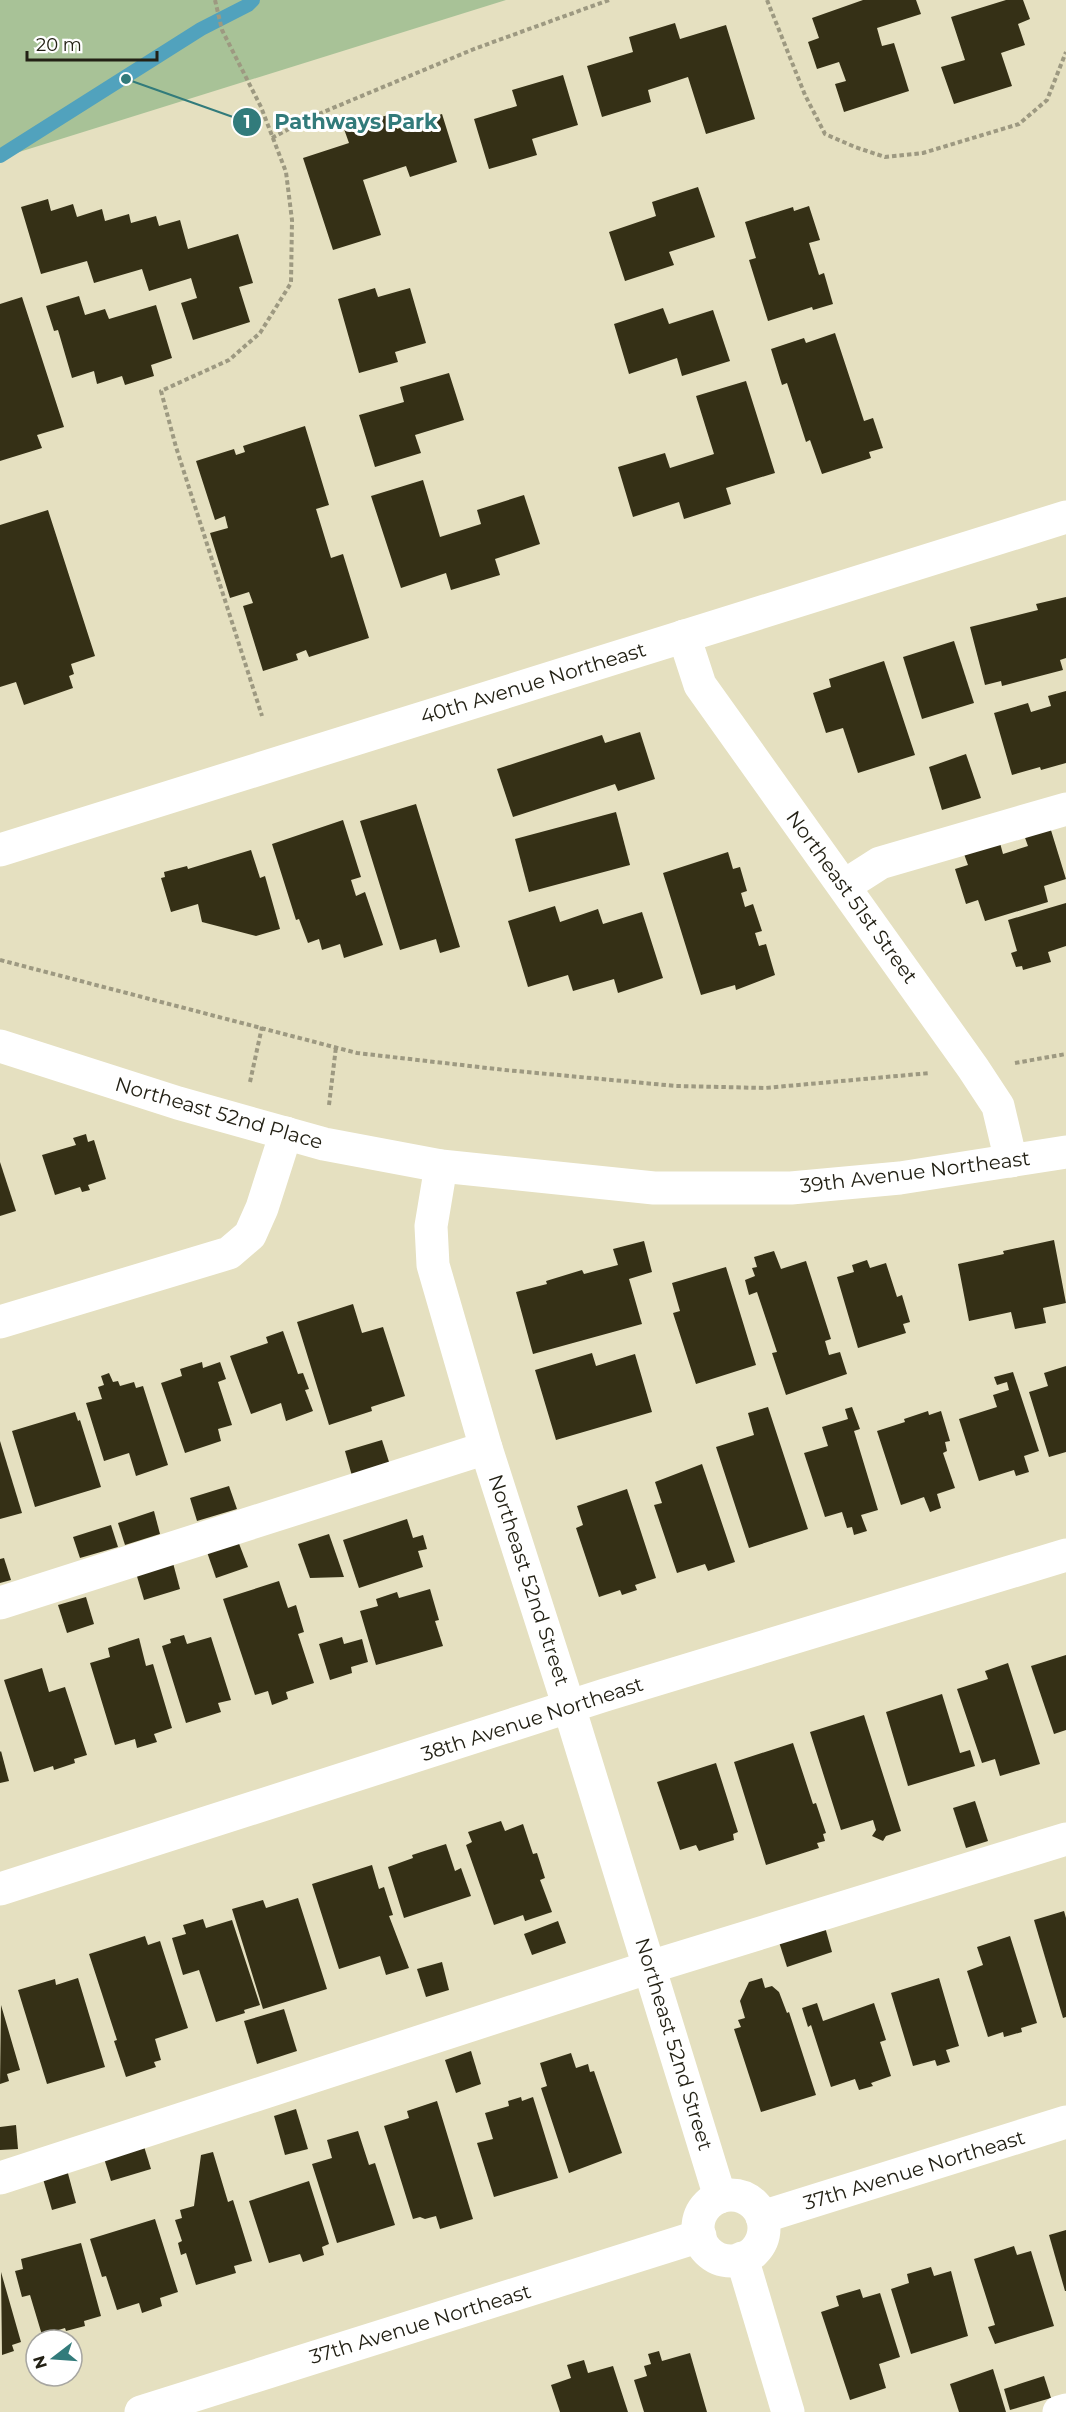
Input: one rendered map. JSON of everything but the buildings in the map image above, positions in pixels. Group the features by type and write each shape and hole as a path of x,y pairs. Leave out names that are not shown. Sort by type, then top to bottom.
{"street":[{"name":"40th Avenue Northeast","path":"0,850 1066,517"},
{"name":"Northeast 51st Street","path":"684,636 700,685 930,1006 998,1106 1011,1161"},
{"path":"844,886 880,863 1066,809"},
{"name":"Northeast 52nd Place","path":"0,1046 89,1076 286,1134 324,1144 441,1166"},
{"path":"0,1322 229,1253 250,1235 262,1208 286,1134"},
{"name":"39th Avenue Northeast","path":"441,1166 654,1188 791,1188 900,1178 1066,1152"},
{"name":"Northeast 52nd Street","path":"441,1166 430,1226 433,1265 486,1448 569,1707 720,2197"},
{"path":"0,1603 486,1448"},
{"name":"38th Avenue Northeast","path":"0,1889 569,1707 1066,1555"},
{"path":"0,2178 650,1967 1066,1839"},
{"name":"37th Avenue Northeast","path":"762,2217 1066,2122"},
{"path":"739,2196 749,2200 762,2217 764,2229 762,2240 756,2249 742,2259 725,2260 706,2250 700,2236 699,2220 709,2202 720,2197 739,2196"},
{"name":"37th Avenue Northeast","path":"141,2412 700,2236"},
{"path":"742,2259 788,2412"},
{"path":"1059,2412 1066,2410"}],"path":[{"path":"215,0 222,30 261,107 286,172 292,220 291,283 260,333 229,360 162,391 176,447 262,716"},
{"path":"272,138 309,118 474,49 609,0"},
{"path":"767,0 805,95 825,134 885,157 923,153 1019,124 1047,100 1066,52"},
{"path":"0,960 357,1053 676,1086 765,1088 913,1075"},
{"path":"248,1093 262,1027"},
{"path":"328,1111 336,1047"},
{"path":"1026,1061 1066,1054"}],"green space":[{"path":"0,0 506,0 0,158"}],"waterway":[{"path":"0,156 201,29 248,5 253,0"}],"place":[{"name":"Pathways Park","path":"126,79"}]}
